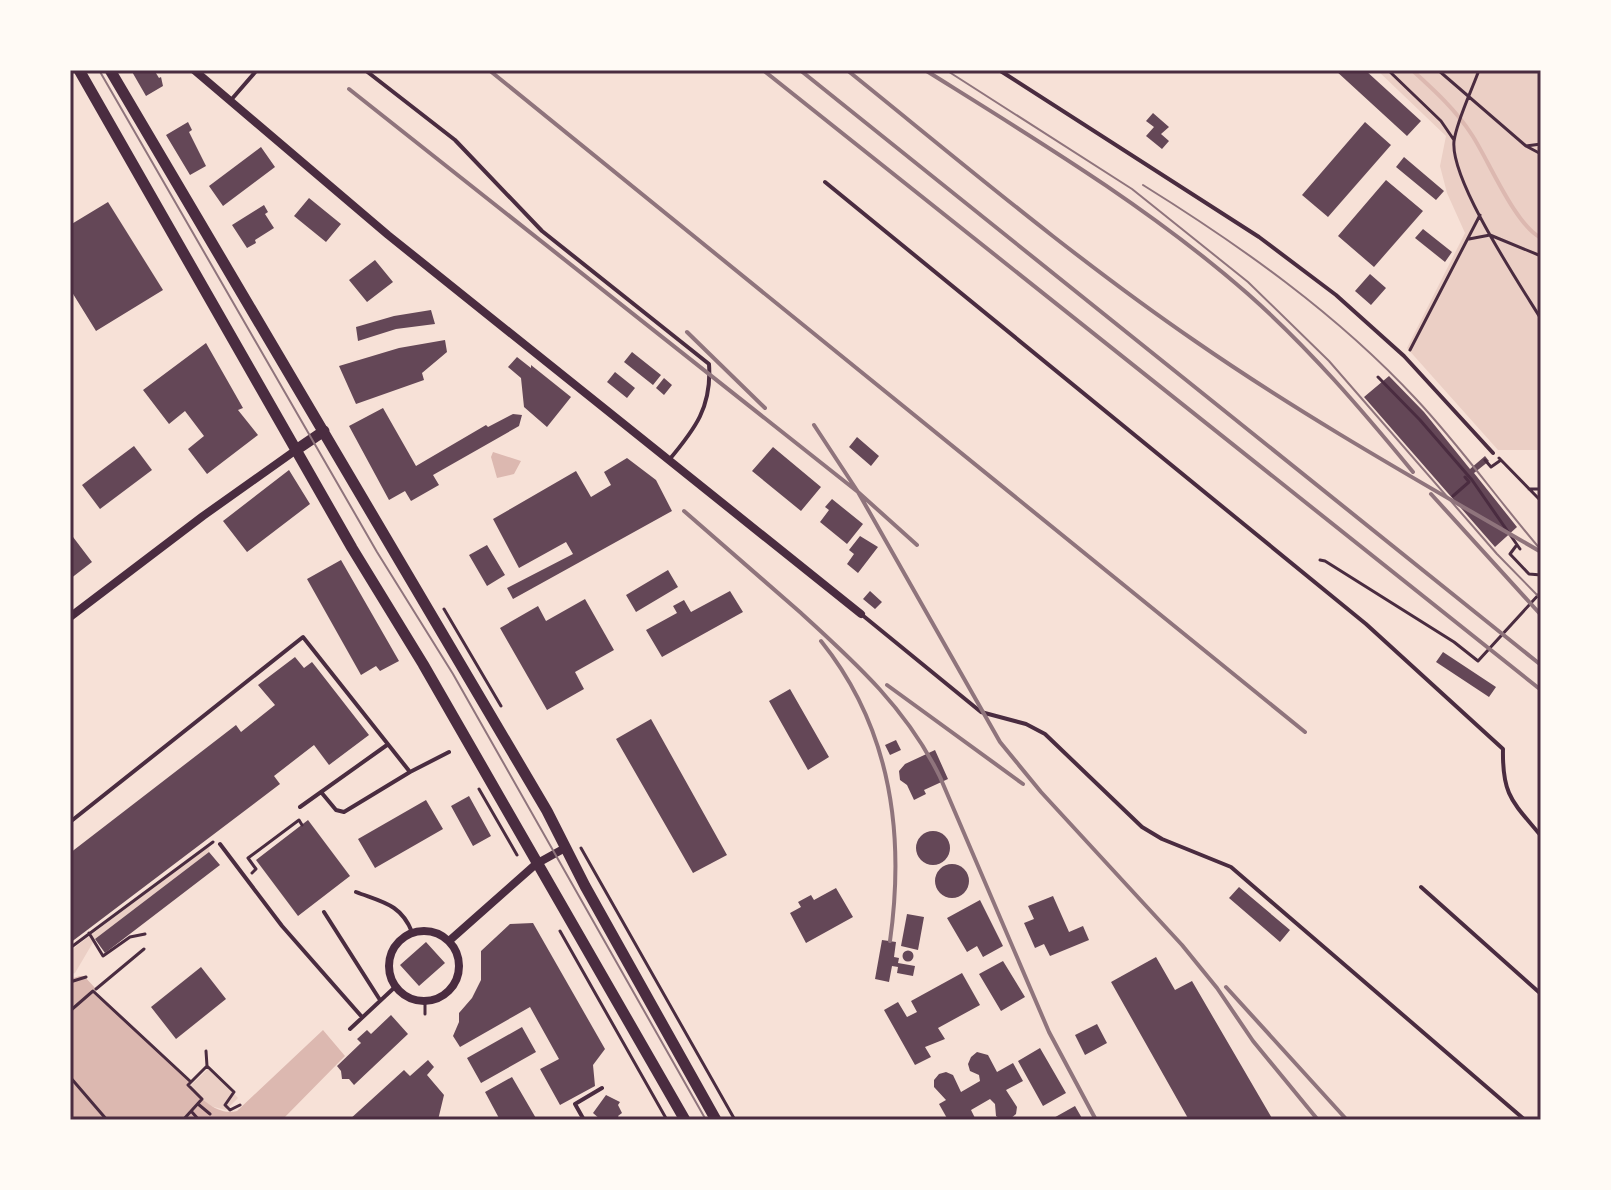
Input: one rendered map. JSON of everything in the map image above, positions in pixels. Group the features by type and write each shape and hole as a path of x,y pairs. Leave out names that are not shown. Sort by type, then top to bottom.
{"main road":[{"path":"79,70 478,761 531,868 561,902 685,1120"},
{"path":"110,70 547,811 716,1120"},
{"path":"296,450 324,431"}],"street":[{"path":"70,75 79,70"},
{"path":"194,70 388,235 861,614"},
{"path":"70,617 296,450"},
{"path":"449,941 531,868 565,848"},
{"path":"432,931 449,941 456,950 459,973 447,993 425,1001 414,1000 395,987 390,977 389,955 394,945 412,932 432,931"}],"lane":[{"path":"231,100 257,70"},
{"path":"365,70 455,140 542,231 709,364 708,388 699,422 669,460"},
{"path":"999,70 1259,237 1336,295 1404,356 1493,453"},
{"path":"825,182 1321,586 1503,749 1502,771 1508,795 1541,836"},
{"path":"861,614 981,712 1026,724 1045,734 1142,827 1162,839 1231,867 1525,1120"},
{"path":"70,822 303,637 410,772"},
{"path":"300,807 387,745"},
{"path":"321,792 336,810 344,812 449,752"},
{"path":"220,844 282,926 362,1017"},
{"path":"1421,887 1541,994"},
{"path":"356,892 396,908 406,917 412,932"},
{"path":"324,912 380,1000"},
{"path":"350,1029 395,987"},
{"path":"584,1120 575,1104 602,1088"}],"path":[{"path":"1388,70 1441,121 1454,140"},
{"path":"1438,70 1526,146 1541,154"},
{"path":"1479,70 1454,140 1456,162 1490,235 1541,319"},
{"path":"1526,146 1541,144"},
{"path":"1404,356 1415,343 1480,215"},
{"path":"1468,239 1490,235 1541,256"},
{"path":"1378,377 1420,420 1471,481 1518,548 1510,554 1529,574 1541,575"},
{"path":"1493,453 1541,501"},
{"path":"1485,460 1491,467 1501,460"},
{"path":"1465,477 1471,481"},
{"path":"1453,496 1471,481"},
{"path":"1529,489 1541,489"},
{"path":"1320,560 1454,642 1478,661 1541,592"},
{"path":"478,788 531,868"},
{"path":"252,872 256,869 248,858 299,820 302,825"},
{"path":"70,948 211,841 220,844"},
{"path":"558,927 667,1120"},
{"path":"89,933 103,956 130,937 145,934"},
{"path":"96,989 144,949"},
{"path":"70,982 86,977"},
{"path":"70,1011 93,991 191,1082"},
{"path":"425,1001 425,1014"},
{"path":"206,1051 207,1066 234,1092 225,1102 227,1108 235,1109 240,1105"},
{"path":"183,1120 202,1099 188,1085 207,1066"},
{"path":"70,1077 107,1120"},
{"path":"198,1104 210,1114"},
{"path":"191,1111 199,1120"}],"shaded area":[{"path":"1377,70 1541,70 1541,450 1498,450 1407,348 1465,233 1447,193 1440,166 1446,136"},
{"path":"493,452 521,461 514,474 497,478 491,457"},
{"path":"210,844 209,852 95,939 75,973 70,975 70,951"},
{"path":"84,976 94,990 191,1082 188,1085 210,1105 222,1111 237,1111 323,1030 345,1056 282,1120 70,1120 70,979"},
{"path":"209,1068 238,1098 226,1110 210,1106 190,1086"}],"building":[{"path":"131,70 154,70 161,77 163,86 146,96"},
{"path":"1335,70 1365,70 1421,121 1407,136"},
{"path":"1153,113 1169,127 1161,134 1169,141 1162,149 1146,136 1154,127 1146,121"},
{"path":"188,122 192,130 189,132 206,166 190,175 166,135"},
{"path":"1365,122 1391,145 1328,217 1302,195"},
{"path":"261,147 275,167 223,206 209,186"},
{"path":"1404,157 1444,191 1436,200 1396,167"},
{"path":"1386,180 1423,211 1374,267 1338,236"},
{"path":"309,198 341,224 326,242 294,216"},
{"path":"108,202 163,290 96,331 70,289 70,225"},
{"path":"264,205 268,212 265,214 274,228 247,248 232,225"},
{"path":"1423,229 1452,252 1445,262 1415,238"},
{"path":"375,260 393,282 367,302 349,280"},
{"path":"1370,274 1386,288 1371,305 1355,291"},
{"path":"431,310 435,324 396,329 358,341 356,327"},
{"path":"445,340 447,352 422,373 424,380 356,404 339,366 399,348"},
{"path":"206,343 243,408 238,410 258,435 207,474 188,449 204,436 185,411 169,424 143,390"},
{"path":"632,352 661,375 653,385 624,362"},
{"path":"517,357 571,397 547,427 524,407 521,378 508,367"},
{"path":"615,372 635,388 627,398 607,382"},
{"path":"1389,376 1424,412 1470,469 1485,456 1489,461 1474,473 1517,527 1495,547 1364,397"},
{"path":"664,378 672,385 664,395 656,388"},
{"path":"383,408 416,466 486,425 488,427 513,414 522,415 519,426 433,475 439,485 411,501 405,491 389,500 349,426"},
{"path":"857,437 879,456 871,466 849,447"},
{"path":"134,446 152,470 100,509 82,485"},
{"path":"773,447 821,487 801,511 752,471"},
{"path":"627,458 656,480 672,511 513,599 507,588 573,554 566,542 519,568 493,519 576,471 591,497 611,485 604,472"},
{"path":"289,470 310,504 247,552 223,521"},
{"path":"832,499 863,524 847,544 820,522 829,510 825,507"},
{"path":"70,533 92,562 70,579"},
{"path":"860,536 878,547 858,573 847,564 854,554 849,550"},
{"path":"487,545 505,575 487,586 469,555"},
{"path":"341,560 399,661 380,671 376,666 361,675 307,579"},
{"path":"668,570 678,587 636,612 626,595"},
{"path":"730,591 743,612 662,657 646,630 677,613 673,606 684,600 691,612"},
{"path":"870,591 882,602 875,609 863,599"},
{"path":"585,599 614,650 575,672 584,689 547,710 500,628 538,606 546,621"},
{"path":"1443,652 1496,687 1489,697 1436,662"},
{"path":"295,657 304,668 312,662 369,735 329,765 314,745 274,776 280,784 70,943 70,853 236,725 241,732 275,705 258,685"},
{"path":"790,689 829,757 808,770 769,701"},
{"path":"651,719 727,855 693,873 616,739"},
{"path":"896,740 901,750 890,755 885,745"},
{"path":"935,750 948,779 924,790 926,794 914,800 907,785 900,780 899,771 905,764"},
{"path":"469,796 491,836 473,846 451,806"},
{"path":"426,800 443,829 375,868 358,839"},
{"path":"308,820 350,876 298,916 256,860"},
{"path":"933,831 945,836 950,848 945,860 933,865 921,860 916,848 921,836"},
{"path":"209,852 220,865 105,953 95,939"},
{"path":"952,864 964,869 969,881 964,893 952,898 940,893 935,881 940,869"},
{"path":"1239,887 1290,930 1280,942 1229,898"},
{"path":"836,888 853,917 806,943 790,913 801,907 798,902 811,895 814,900"},
{"path":"1053,896 1069,932 1083,926 1089,940 1050,956 1044,944 1035,948 1024,923 1034,919 1028,906"},
{"path":"980,900 1003,946 983,957 977,946 967,952 947,918"},
{"path":"907,914 924,917 918,950 901,946"},
{"path":"533,923 605,1049 593,1065 595,1086 560,1105 540,1069 559,1059 530,1007 460,1047 453,1036 459,1013 472,998 481,980 481,951 510,924"},
{"path":"882,940 896,942 894,957 899,958 898,963 915,966 913,976 897,973 898,967 892,966 889,982 875,979"},
{"path":"426,942 445,963 419,986 400,965"},
{"path":"908,950 914,956 908,962 902,956"},
{"path":"1156,957 1175,990 1192,981 1273,1120 1189,1120 1111,982"},
{"path":"1003,961 1025,997 1001,1011 979,974"},
{"path":"201,967 226,999 176,1039 151,1007"},
{"path":"962,973 980,1005 938,1028 945,1039 925,1047 931,1057 915,1065 884,1010 898,1002 907,1017 917,1012 911,1001"},
{"path":"391,1015 408,1034 354,1085 349,1079 342,1079 337,1066 361,1043 357,1039 367,1030 371,1034"},
{"path":"1097,1024 1107,1043 1085,1055 1075,1035"},
{"path":"522,1027 536,1052 481,1083 467,1058"},
{"path":"1040,1048 1066,1093 1043,1106 1018,1061"},
{"path":"977,1052 988,1055 997,1072 1013,1063 1023,1081 1006,1090 1017,1107 1016,1114 1010,1119 1002,1120 996,1116 995,1104 990,1099 971,1110 976,1120 948,1120 939,1104 946,1100 934,1087 934,1080 939,1074 946,1072 953,1075 961,1092 980,1081 979,1075 970,1071 968,1064"},
{"path":"428,1060 434,1067 427,1075 444,1095 438,1120 349,1120 404,1070 410,1076"},
{"path":"512,1077 537,1120 500,1120 485,1092"},
{"path":"606,1095 620,1102 620,1120 601,1120 593,1113"},
{"path":"1075,1106 1083,1120 1050,1120"}],"waterway":[{"path":"1412,70 1466,126 1512,207 1531,231 1541,238"}],"tram line":[{"path":"99,70 377,552 453,674 706,1120"},
{"path":"946,70 1132,189 1248,282 1329,361 1497,554 1541,599"},
{"path":"1143,185 1252,257 1354,338 1433,417 1541,550"}],"railway":[{"path":"489,70 1305,732"},
{"path":"763,70 1541,690"},
{"path":"800,70 1541,665"},
{"path":"847,70 1062,243 1195,341 1322,424 1541,552"},
{"path":"925,70 1092,176 1211,263 1271,315 1314,358 1413,472"},
{"path":"349,89 858,492 917,545"},
{"path":"687,332 765,408"},
{"path":"814,425 858,492 1000,742 1041,792 1182,945 1217,988 1253,1041 1318,1120"},
{"path":"1431,494 1541,615"},
{"path":"684,511 841,650 896,708 927,752 1049,1032 1096,1120"},
{"path":"821,641 845,674 863,710 878,746 887,784 895,861 890,941"},
{"path":"887,685 1023,784"},
{"path":"1226,987 1347,1120"}]}
